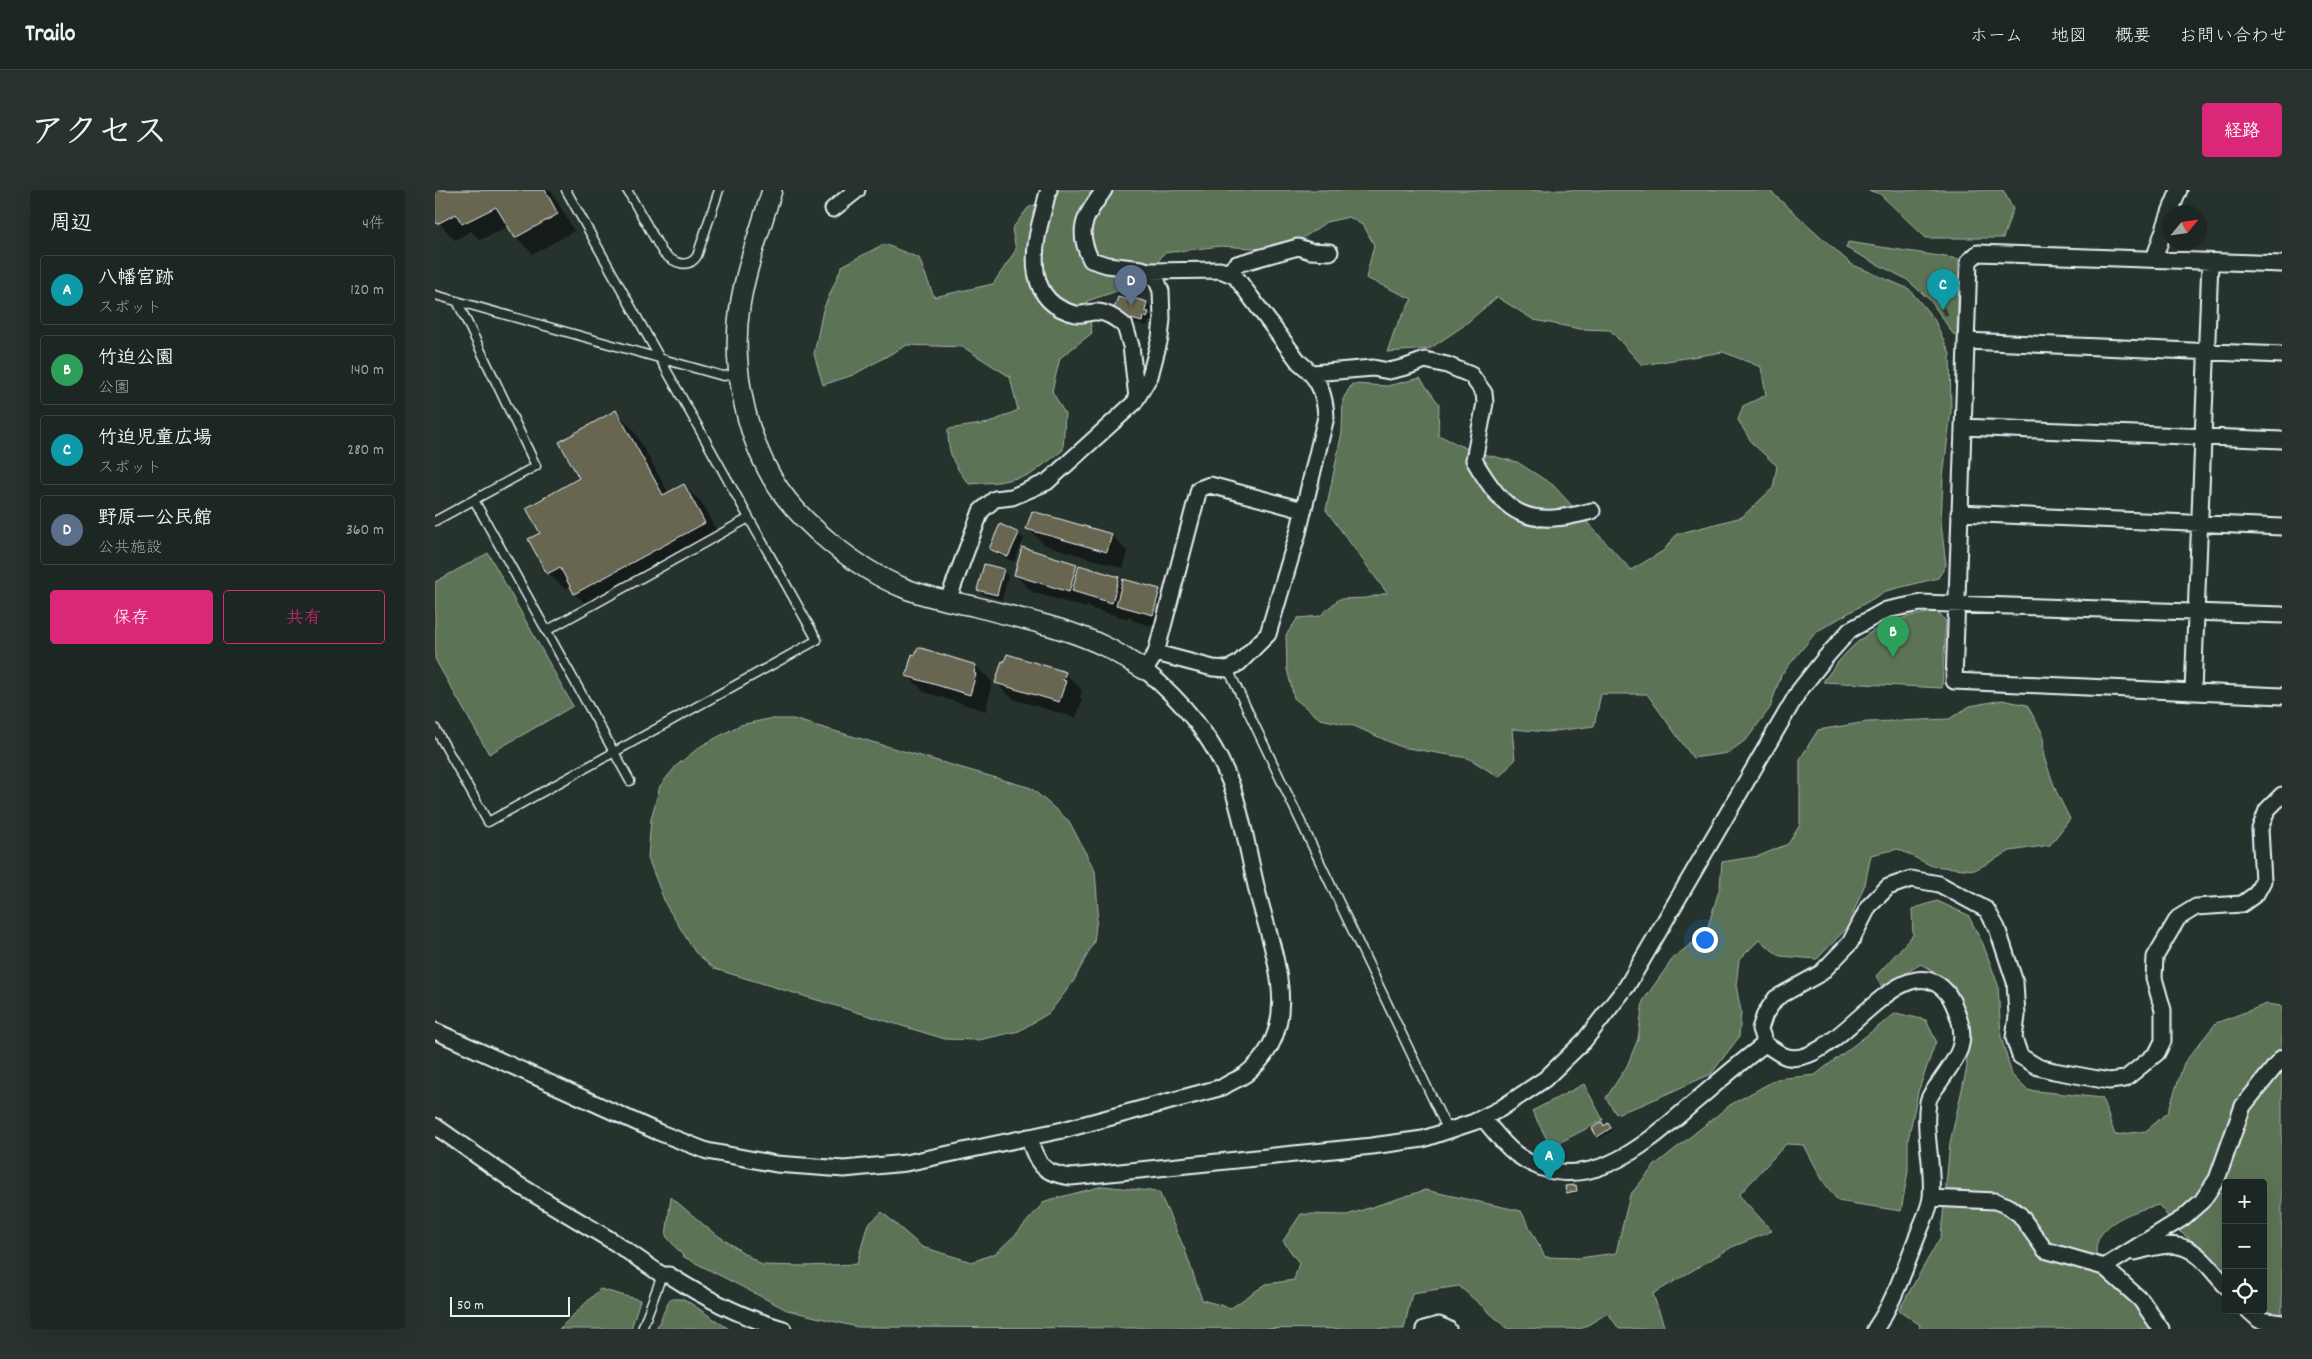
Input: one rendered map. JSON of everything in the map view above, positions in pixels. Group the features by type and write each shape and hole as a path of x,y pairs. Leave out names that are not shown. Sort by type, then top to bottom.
{"street":[{"path":"435,1031 658,1132 707,1151 775,1164 844,1169 906,1163 1063,1130 1223,1087 1246,1074 1259,1061 1270,1044 1279,1018 1282,994 1276,960 1231,784 1216,752 1195,718 1173,693 1145,670 1105,647 1069,633 904,588 872,572 836,548 802,516 773,479 751,433 740,374 737,345 740,306 772,190"},
{"path":"1049,190 1035,252 1037,278 1048,298 1057,305 1077,314 1106,313 1125,326 1131,346 1137,398"},
{"path":"1104,190 1090,210 1084,224 1082,243 1091,260 1107,265 1148,271 1228,272 1243,284 1299,362 1313,373 1326,402 1327,416 1268,634 1239,663 1228,669 1213,668 1156,653"},
{"path":"2173,205 2179,190"},
{"path":"833,209 852,191"},
{"path":"2154,259 2162,236"},
{"path":"1228,272 1237,264 1298,247 1310,252 1330,252"},
{"path":"2282,264 1978,253 1969,261 1954,681 2282,696"},
{"path":"2193,692 2210,262"},
{"path":"948,600 981,511 995,499 1012,496 1047,482 1137,398 1149,376 1162,319 1161,291 1148,271"},
{"path":"1967,341 2282,355"},
{"path":"1313,373 1373,368 1389,370 1406,367 1425,360 1447,365 1471,376 1484,393 1485,404 1474,460 1494,491 1519,512 1538,519 1566,518 1592,511"},
{"path":"1963,427 2282,440"},
{"path":"1145,670 1156,653 1199,489 1210,485 1303,510"},
{"path":"1959,513 2282,527"},
{"path":"1028,1137 1037,1162 1052,1174 1071,1177 1423,1139 1483,1118 1545,1079 1584,1041 1627,986 1799,691 1850,630 1886,610 1921,603 2282,615"},
{"path":"1875,1329 1892,1297 1931,1198 1927,1132 1928,1100 1961,1050 1963,1039 1955,1006 1947,993 1923,979 1908,982 1887,995 1830,1042 1802,1057 1787,1057 1765,1044 1760,1029 1765,1014 1775,998 1821,973 1850,943 1869,906 1888,887 1911,879 1939,884 1987,910 1997,928 2015,982 2017,1016 2014,1038 2020,1056 2038,1067 2054,1071 2109,1081 2125,1079 2157,1053 2163,1040 2163,1010 2154,978 2155,957 2178,918 2196,907 2242,904 2256,894 2263,881 2260,830 2267,810 2282,795"},
{"path":"1483,1118 1509,1148 1533,1164 1551,1170 1570,1173 1596,1169 1627,1157 1676,1118 1742,1060 1765,1044"},
{"path":"2104,1268 2183,1218 2203,1201 2214,1186 2243,1106 2282,1058"},
{"path":"435,1126 517,1184 614,1242 662,1275 669,1275 711,1302 754,1320 783,1329"},
{"path":"1931,1198 1995,1201 2008,1206 2020,1215 2045,1250 2104,1268 2141,1300 2161,1329"},
{"path":"2128,1253 2163,1246 2182,1245 2191,1248 2222,1282"},
{"path":"2252,1314 2259,1320 2282,1323"},
{"path":"1424,1329 1439,1324 1448,1329"}],"lane":[{"path":"435,728 488,822 817,640 566,190"},
{"path":"627,190 663,253 670,259 684,264 694,261 697,256 719,190"},
{"path":"435,295 723,376 740,374"},
{"path":"435,521 536,466 457,302"},
{"path":"474,500 630,781"},
{"path":"547,631 749,518"},
{"path":"1228,669 1448,1131"},
{"path":"642,1329 662,1275"}],"green space":[{"path":"1057,190 1769,190 1851,264 1909,289 1934,319 1950,354 1951,411 1943,477 1941,524 1946,565 1938,578 1886,591 1816,632 1781,675 1770,708 1747,739 1728,753 1693,758 1647,694 1601,694 1594,726 1547,732 1512,729 1515,760 1499,777 1468,758 1401,747 1354,726 1320,719 1294,698 1287,669 1286,635 1298,618 1320,616 1339,599 1367,598 1387,593 1326,510 1342,432 1343,399 1352,384 1387,386 1420,378 1439,404 1438,435 1474,452 1517,462 1553,485 1631,570 1663,551 1677,534 1742,517 1773,488 1777,466 1752,443 1738,420 1743,406 1766,395 1761,367 1723,352 1642,365 1610,330 1580,329 1534,320 1497,297 1462,327 1429,349 1387,352 1395,329 1412,299 1366,278 1374,245 1364,226 1349,217 1326,222 1299,241 1267,249 1220,246 1164,253 1144,282 1087,301 1092,333 1060,358 1052,391 1065,414 1063,450 1030,475 999,482 969,484 952,459 948,429 989,423 1018,410 1010,377 963,347 907,345 853,375 823,385 814,354 823,310 842,266 884,244 919,258 934,297 993,284 1016,250 1012,229 1028,208 1053,196"},
{"path":"1868,190 2003,190 2013,209 2003,238 1926,238 1880,194"},
{"path":"1848,242 1959,259 1957,335 1954,335 1930,300 1906,279 1846,248"},
{"path":"488,553 573,706 489,754 435,659 435,582"},
{"path":"1938,612 1946,621 1942,688 1823,682 1846,653 1871,632 1885,624 1900,619"},
{"path":"2002,700 2027,705 2043,734 2044,757 2056,791 2070,819 2050,845 2010,851 1975,870 1932,866 1898,849 1871,855 1865,884 1847,928 1817,959 1780,956 1759,940 1739,960 1736,985 1741,1012 1739,1037 1711,1074 1644,1104 1616,1114 1606,1098 1627,1066 1638,1039 1643,1001 1674,957 1706,933 1720,887 1722,862 1759,856 1788,844 1800,825 1800,759 1818,730 1867,722 1949,719 1970,706"},
{"path":"769,719 793,719 1031,788 1069,821 1095,871 1098,909 1094,942 1073,982 1049,1013 1019,1031 979,1040 945,1039 715,969 695,952 666,905 648,858 651,819 660,786 676,766 701,746 740,725"},
{"path":"1937,901 1968,915 1983,944 1998,985 2001,1037 2012,1075 2027,1090 2102,1098 2115,1135 2146,1131 2168,1112 2184,1063 2216,1023 2267,1004 2282,1006 2282,1329 2262,1329 2252,1314 2267,1314 2267,1179 2222,1179 2222,1274 2195,1243 2179,1231 2159,1205 2120,1218 2101,1235 2097,1245 2097,1258 2103,1272 2136,1305 2155,1329 1919,1329 1920,1325 1899,1310 1941,1236 1950,1143 1967,1067 1964,1017 1948,981 1921,964 1882,987 1876,976 1913,935 1912,909"},
{"path":"1896,1013 1926,1020 1936,1041 1918,1092 1908,1140 1908,1171 1901,1211 1838,1201 1823,1181 1804,1145 1786,1144 1739,1195 1772,1231 1732,1247 1653,1294 1665,1329 1619,1329 1608,1313 1581,1329 1508,1329 1459,1286 1412,1293 1404,1329 857,1327 787,1310 684,1257 666,1236 671,1197 711,1231 762,1265 857,1264 867,1226 882,1212 922,1247 972,1262 996,1253 1017,1233 1045,1201 1103,1186 1159,1192 1185,1250 1202,1300 1231,1308 1266,1284 1294,1280 1299,1263 1283,1241 1301,1214 1347,1215 1425,1190 1521,1211 1545,1257 1579,1258 1616,1253 1630,1195 1655,1165 1730,1105 1777,1079 1815,1075"},
{"path":"1584,1084 1603,1120 1551,1147 1532,1111"},
{"path":"600,1289 640,1300 631,1329 559,1329"},
{"path":"670,1299 684,1299 729,1329 656,1329"}],"building":[{"path":"435,190 545,190 558,214 515,238 496,207 462,224 456,214 437,224 435,220"},
{"path":"1118,297 1129,300 1130,297 1147,302 1145,311 1149,312 1147,318 1143,316 1142,322 1121,316 1122,312 1114,309"},
{"path":"616,410 663,495 684,484 705,523 574,594 560,567 547,574 528,539 540,533 526,508 579,478 559,442"},
{"path":"1032,511 1112,534 1107,552 1026,529"},
{"path":"1000,524 1019,533 1008,557 989,549"},
{"path":"1022,547 1077,564 1069,592 1014,575"},
{"path":"984,564 1004,569 997,595 977,590"},
{"path":"1079,565 1119,577 1112,603 1072,591"},
{"path":"1123,579 1160,589 1153,615 1116,605"},
{"path":"918,647 976,665 974,673 976,674 970,695 906,676 912,654 915,655"},
{"path":"1007,654 1066,672 1063,680 1066,681 1059,702 995,683 1002,661 1004,662"},
{"path":"1602,1122 1604,1126 1608,1123 1611,1128 1597,1137 1592,1128"},
{"path":"1576,1185 1577,1191 1566,1193 1565,1186"}],"place":[{"name":"野原一公民館","path":"1131,306"},
{"name":"竹迫児童広場","path":"1943,310"},
{"name":"竹迫公園","path":"1893,657"},
{"name":"八幡宮跡","path":"1549,1181"}]}
